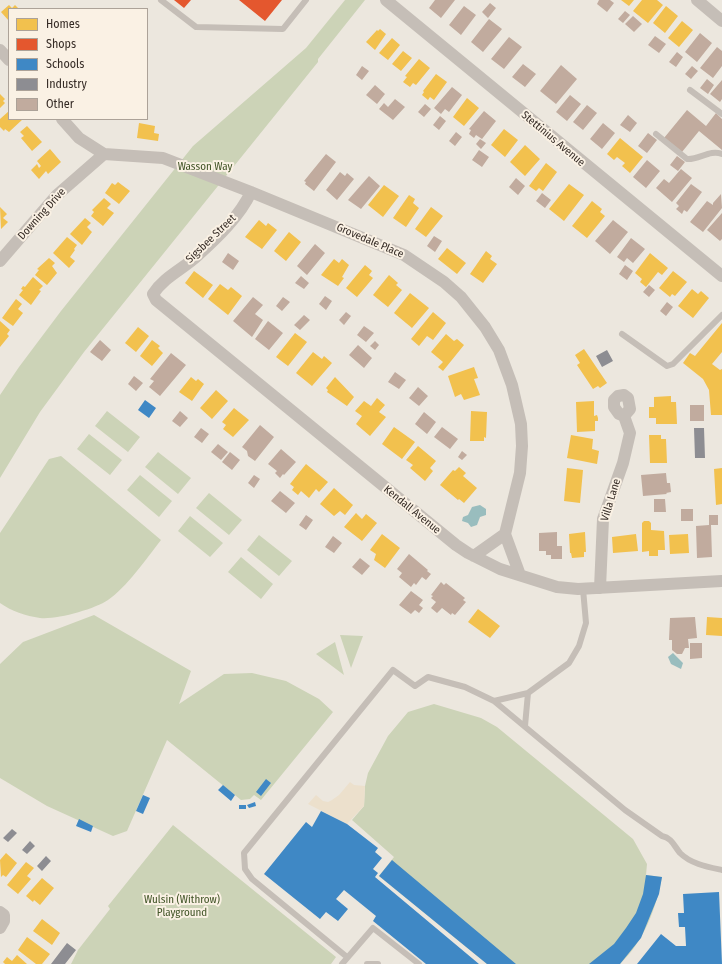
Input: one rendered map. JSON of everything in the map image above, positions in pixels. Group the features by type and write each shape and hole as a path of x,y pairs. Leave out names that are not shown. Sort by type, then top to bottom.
{"street":[{"name":"Stettinius Avenue","path":"386,0 722,276"},
{"path":"697,0 722,21"},
{"path":"0,50 8,59"},
{"name":"Grovedale Place","path":"63,120 79,138 104,154 163,158 251,192 404,255 444,282 464,300 485,327 501,356 512,385 521,424 522,446 520,473 505,534"},
{"name":"Downing Drive","path":"0,261 57,195 104,154"},
{"name":"Sigsbee Street","path":"156,300 153,294 158,286 197,256 215,238 244,206 251,192"},
{"name":"Kendall Avenue","path":"156,300 456,545 474,556 520,575 557,587 583,589 722,582"},
{"name":"Villa Lane","path":"600,588 603,519 623,463 630,433 624,416"},
{"path":"474,556 505,534 520,575"}],"lane":[{"path":"160,0 196,27 283,29 306,0"},
{"path":"690,90 722,114"},
{"path":"656,134 687,160 692,160 710,153 722,154"},
{"path":"622,334 667,366 674,364 722,315"},
{"path":"494,701 528,693 568,663 579,646 586,623 583,589"},
{"path":"347,957 252,879 245,869 244,853 393,670 415,686 428,676 465,686 494,701 625,810 662,836 668,837 680,853 693,862 722,870"},
{"path":"525,726 528,693"},
{"path":"342,964 373,928 419,964"},
{"path":"367,964 378,964"}],"green space":[{"name":"Wasson Way","path":"345,0 365,0 318,59 318,62 84,352 40,412 0,478 0,395 19,367 61,311 193,146 306,48"},
{"path":"107,411 140,437 128,452 95,426"},
{"path":"89,434 122,460 110,475 77,449"},
{"path":"158,452 191,478 178,494 145,467"},
{"path":"61,456 161,540 122,588 108,600 94,607 75,613 56,617 40,618 19,613 0,603 0,533 49,459"},
{"path":"140,475 172,501 159,517 127,490"},
{"path":"209,493 242,520 229,535 196,508"},
{"path":"190,516 223,543 210,557 178,531"},
{"path":"259,535 292,561 279,576 247,550"},
{"path":"241,557 273,584 261,599 228,572"},
{"path":"94,615 191,671 179,704 224,674 252,673 286,681 319,699 333,712 261,800 254,795 250,799 241,800 167,740 127,831 113,836 47,806 0,778 0,664 23,642"},
{"path":"340,635 363,636 351,668"},
{"path":"335,642 344,675 316,654"},
{"path":"434,704 481,718 497,727 633,839 647,864 646,875 662,877 648,924 636,945 620,964 487,964 379,876 394,857 352,820 364,806 365,786 368,773 388,736 408,712"},
{"name":"Wulsin (Withrow) Playground","path":"173,825 336,957 331,964 71,964 78,950 110,909 108,906"}],"shaded area":[{"path":"350,782 354,785 365,786 364,806 347,824 308,804 316,795 323,801 328,802 332,800 339,795"}],"water":[{"path":"480,505 486,509 486,515 480,517 477,525 471,527 468,523 462,521 463,517 468,515 472,507"},
{"path":"673,653 683,663 681,669 671,664 668,657"}],"building: Homes":[{"path":"621,0 634,0 629,6"},
{"path":"642,0 657,0 663,5 648,23 633,11"},
{"path":"9,5 12,8 8,8 8,20 1,12"},
{"path":"666,6 678,16 665,33 653,23"},
{"path":"682,21 693,30 679,47 668,38"},
{"path":"380,29 386,34 375,50 366,42 377,30 378,31"},
{"path":"392,38 400,45 388,60 379,53"},
{"path":"403,51 412,58 401,71 392,64"},
{"path":"419,59 430,68 416,85 413,83 410,87 403,82 407,77 405,76"},
{"path":"436,74 447,82 434,100 430,97 428,100 422,95 424,92 423,91"},
{"path":"0,94 5,99 3,101 5,103 0,108"},
{"path":"467,98 479,108 464,126 453,117"},
{"path":"8,112 8,120 22,120 9,132 5,129 4,131 0,127 0,119"},
{"path":"139,123 155,126 154,133 159,134 158,141 137,138"},
{"path":"27,126 42,142 32,151 21,138 24,136 20,132"},
{"path":"504,129 518,140 505,157 491,145"},
{"path":"620,138 643,157 630,173 622,166 625,163 617,157 614,160 607,154"},
{"path":"525,145 540,159 525,176 510,162"},
{"path":"50,149 61,162 48,174 46,171 39,179 31,170 37,164 39,168 41,166 37,161"},
{"path":"546,163 557,172 543,191 539,188 536,191 529,186"},
{"path":"118,182 130,191 119,204 105,193 112,183 115,185"},
{"path":"569,184 584,195 564,221 549,209"},
{"path":"384,185 399,196 383,217 368,205"},
{"path":"409,195 415,199 413,203 419,208 406,227 393,218"},
{"path":"104,198 111,204 107,208 114,213 103,226 91,216 94,212 92,210"},
{"path":"592,201 602,209 600,212 605,216 587,238 572,226"},
{"path":"0,207 7,214 3,218 8,222 1,229"},
{"path":"431,207 443,216 426,237 415,229"},
{"path":"85,218 91,223 87,227 92,232 82,245 70,234"},
{"path":"259,220 266,226 268,223 277,230 262,249 245,237"},
{"path":"289,232 301,242 286,261 274,251"},
{"path":"67,237 77,245 70,257 75,261 69,268 53,253"},
{"path":"447,248 466,263 457,274 438,259"},
{"path":"486,251 492,256 490,259 497,264 483,283 470,274"},
{"path":"650,253 668,268 662,275 658,272 646,287 640,282 642,279 635,273"},
{"path":"49,258 55,263 52,266 57,273 47,285 35,275 39,270 37,269"},
{"path":"334,259 339,263 342,259 349,265 342,277 344,278 338,286 321,275"},
{"path":"365,265 372,271 369,275 373,278 357,297 346,288"},
{"path":"194,271 213,285 203,298 185,283"},
{"path":"673,271 687,282 675,296 672,294 670,297 659,288"},
{"path":"389,275 398,283 396,285 402,290 388,307 373,295"},
{"path":"33,277 43,286 39,290 41,291 31,305 19,295 23,290 21,289 23,286 25,287"},
{"path":"220,284 228,290 231,287 242,296 228,315 208,299"},
{"path":"692,289 698,294 701,291 709,298 693,318 678,306"},
{"path":"410,293 429,308 412,328 394,313"},
{"path":"16,299 22,304 18,309 23,313 13,326 2,318"},
{"path":"433,312 446,323 433,340 427,336 419,346 411,339"},
{"path":"0,321 10,330 7,334 9,336 0,347"},
{"path":"722,323 722,352 712,364 720,370 722,369 722,415 711,415 709,390 703,379 683,363 690,353 695,356"},
{"path":"138,327 149,336 136,352 125,343"},
{"path":"295,333 307,342 288,366 276,357"},
{"path":"446,334 454,341 457,339 464,345 443,371 438,367 443,362 431,352"},
{"path":"152,340 160,346 158,348 163,353 152,366 140,356"},
{"path":"584,349 607,383 600,388 598,386 593,389 577,365 580,363 575,355"},
{"path":"313,352 322,359 324,356 332,363 312,386 296,373"},
{"path":"474,367 478,378 474,379 480,395 464,400 461,394 455,397 448,376"},
{"path":"191,377 196,381 198,379 204,384 192,401 179,392"},
{"path":"335,377 354,397 347,406 327,392 328,390 326,388"},
{"path":"216,390 228,401 212,419 200,408"},
{"path":"671,396 671,402 676,402 677,424 656,424 656,418 649,418 649,407 654,407 654,397"},
{"path":"377,398 385,405 379,412 386,417 370,436 356,424 362,416 355,411 364,401 371,406"},
{"path":"594,401 594,416 597,415 598,418 598,421 595,421 595,431 577,432 576,402"},
{"path":"234,408 249,420 233,437 223,429 226,425 222,422"},
{"path":"471,411 487,412 486,438 484,437 484,441 470,441"},
{"path":"394,427 415,442 402,459 382,444"},
{"path":"571,435 593,439 592,449 599,451 597,464 567,458"},
{"path":"649,435 661,435 661,439 666,439 667,463 650,463"},
{"path":"418,446 436,461 430,468 433,471 425,481 410,468 413,465 406,460"},
{"path":"306,464 328,482 319,492 316,489 309,498 301,491 298,495 292,490 294,487 290,484"},
{"path":"459,467 466,473 463,476 477,488 464,503 440,485 453,470 455,471"},
{"path":"567,468 583,470 580,503 564,501"},
{"path":"722,468 722,504 716,505 714,469"},
{"path":"334,488 353,505 345,515 340,511 334,516 320,504"},
{"path":"356,513 362,519 366,514 377,523 362,541 344,527"},
{"path":"644,521 649,521 651,523 651,530 664,531 665,550 658,550 658,556 649,556 649,551 642,552 642,523"},
{"path":"585,532 586,552 584,552 584,557 572,558 570,553 569,534"},
{"path":"382,534 400,548 385,568 374,560 376,554 370,550"},
{"path":"636,534 638,551 613,553 612,537"},
{"path":"688,534 689,553 670,554 669,535"},
{"path":"478,609 500,626 490,638 468,622"},
{"path":"707,617 722,618 722,636 706,635"},
{"path":"6,853 17,863 6,877 3,875 1,877 0,860"},
{"path":"26,862 34,868 27,876 31,879 18,894 7,885"},
{"path":"42,878 54,888 40,905 34,900 33,902 26,896"},
{"path":"42,919 60,933 52,945 33,931"},
{"path":"27,937 50,954 42,964 36,964 18,950"},
{"path":"17,955 27,964 5,964 3,962 7,957 12,961"}],"building: Shops":[{"path":"174,0 191,0 184,8"},
{"path":"239,0 282,0 265,21"}],"building: Schools":[{"path":"145,400 156,408 149,418 138,410"},
{"path":"266,779 271,783 261,796 256,792"},
{"path":"223,785 235,795 231,801 218,790"},
{"path":"143,795 150,798 143,814 136,811"},
{"path":"255,802 256,806 249,808 247,805"},
{"path":"239,805 246,805 246,809 239,809"},
{"path":"321,811 347,824 378,848 375,852 382,858 373,869 378,873 375,877 479,964 426,964 373,921 376,916 344,890 336,899 348,909 338,921 326,912 320,919 264,874 306,822 312,827"},
{"path":"79,819 93,826 91,832 76,826"},
{"path":"392,860 516,964 487,964 379,876"},
{"path":"646,875 662,877 659,894 641,938 620,964 589,964 614,944 636,913 643,894"},
{"path":"719,892 722,964 637,964 661,934 676,946 686,946 685,927 679,927 678,913 684,913 683,894"}],"building: Industry":[{"path":"607,350 613,361 602,367 596,356"},
{"path":"694,428 704,428 705,458 695,458"},
{"path":"12,829 17,833 8,842 3,838"},
{"path":"30,841 35,846 27,854 22,850"},
{"path":"46,856 51,861 42,871 37,866"},
{"path":"67,943 76,950 65,964 51,964"}],"building: Other":[{"path":"435,0 455,0 441,18 429,8"},
{"path":"599,0 610,0 614,3 607,12 597,4"},
{"path":"490,3 496,8 488,18 482,12"},
{"path":"464,6 476,15 461,35 449,25"},
{"path":"625,11 630,15 623,23 618,19"},
{"path":"633,16 642,24 634,32 625,24"},
{"path":"489,19 502,29 483,52 471,42"},
{"path":"700,33 712,43 697,62 685,52"},
{"path":"655,36 666,44 659,53 648,45"},
{"path":"509,37 522,47 504,69 491,59"},
{"path":"717,47 722,51 722,66 713,78 700,68"},
{"path":"677,52 683,57 676,67 669,62"},
{"path":"523,64 536,74 525,87 512,77"},
{"path":"561,65 577,79 556,104 540,91"},
{"path":"362,66 369,71 362,80 356,75"},
{"path":"692,66 698,71 691,79 685,74"},
{"path":"707,79 714,85 708,94 700,88"},
{"path":"722,80 722,99 720,102 710,94"},
{"path":"375,85 385,94 377,104 366,95"},
{"path":"452,87 462,95 449,112 445,109 441,114 434,108"},
{"path":"570,95 581,104 567,121 556,112"},
{"path":"395,99 405,107 393,120 379,109 384,103 388,107"},
{"path":"425,104 431,109 424,117 418,112"},
{"path":"587,105 597,113 583,130 573,122"},
{"path":"687,110 706,126 716,113 722,119 722,150 699,131 682,152 664,138"},
{"path":"484,111 496,121 482,139 476,135 474,138 469,134 471,130 469,129"},
{"path":"628,115 637,123 630,132 620,125"},
{"path":"440,116 446,121 439,130 433,125"},
{"path":"603,123 615,133 602,149 590,139"},
{"path":"456,132 462,137 455,146 449,141"},
{"path":"648,133 657,140 647,153 638,146"},
{"path":"480,139 486,143 481,149 476,144"},
{"path":"479,150 489,157 482,167 472,160"},
{"path":"326,154 336,162 314,191 305,184 306,182 304,181"},
{"path":"677,156 685,162 678,171 670,165"},
{"path":"647,160 660,171 646,188 633,177"},
{"path":"681,169 692,178 672,202 656,188 664,179 669,183"},
{"path":"340,172 345,176 347,173 354,179 337,200 326,190"},
{"path":"369,176 380,186 361,209 348,200"},
{"path":"516,178 525,186 518,195 509,187"},
{"path":"691,184 702,192 687,212 684,210 682,214 676,209 679,206 676,203"},
{"path":"542,193 551,200 545,208 536,201"},
{"path":"721,194 722,208 703,232 690,222 707,201 713,205"},
{"path":"722,213 722,239 720,241 707,230"},
{"path":"613,220 628,232 610,254 595,241"},
{"path":"434,236 442,241 435,252 427,246"},
{"path":"631,238 645,249 633,263 627,258 624,262 617,257"},
{"path":"315,244 325,253 307,275 297,266"},
{"path":"228,253 239,261 233,270 222,262"},
{"path":"625,265 633,271 627,280 619,274"},
{"path":"301,276 309,283 304,289 295,283"},
{"path":"649,285 655,290 649,297 643,292"},
{"path":"325,296 332,301 326,310 319,304"},
{"path":"253,297 263,305 255,314 263,320 252,337 233,321"},
{"path":"283,297 290,302 282,311 276,306"},
{"path":"667,302 673,307 666,316 660,311"},
{"path":"346,312 351,316 344,325 339,320"},
{"path":"304,315 310,320 300,330 294,325"},
{"path":"268,321 283,333 269,350 255,339"},
{"path":"364,326 374,333 366,342 357,335"},
{"path":"100,340 111,350 102,361 90,352"},
{"path":"375,341 379,345 375,350 370,346"},
{"path":"358,345 372,358 364,368 349,355"},
{"path":"171,353 186,365 160,396 149,387 154,381 150,379"},
{"path":"395,372 406,380 399,389 388,382"},
{"path":"134,376 143,383 136,391 128,384"},
{"path":"418,387 428,396 419,406 409,398"},
{"path":"690,405 704,405 704,421 690,421"},
{"path":"180,411 188,418 180,427 172,421"},
{"path":"424,412 436,422 427,434 415,424"},
{"path":"260,425 274,437 255,461 248,456 247,451 242,447"},
{"path":"442,427 458,439 450,449 434,437"},
{"path":"201,428 209,434 202,443 194,437"},
{"path":"218,444 228,452 221,460 211,452"},
{"path":"281,449 296,462 280,478 275,473 277,471 268,464"},
{"path":"462,451 467,455 462,460 458,457"},
{"path":"230,452 240,460 232,470 222,462"},
{"path":"666,473 667,483 670,483 671,492 666,493 667,494 643,496 641,475"},
{"path":"254,475 260,479 254,488 248,483"},
{"path":"280,491 295,503 286,513 271,501"},
{"path":"654,499 665,499 666,512 654,512"},
{"path":"681,509 693,509 693,521 681,521"},
{"path":"306,515 313,520 306,530 299,525"},
{"path":"709,515 718,515 718,525 711,525 712,557 697,558 696,526 709,525"},
{"path":"557,532 557,546 562,546 562,559 551,559 551,555 546,555 546,551 539,551 539,533"},
{"path":"333,536 342,543 334,553 325,547"},
{"path":"409,554 431,574 426,580 422,577 416,585 414,583 411,587 399,577 402,573 397,569"},
{"path":"360,558 370,566 362,575 352,567"},
{"path":"441,582 444,585 446,583 465,598 463,600 466,602 455,615 452,613 451,615 442,608 437,613 431,608 436,602 431,598 433,596 431,595"},
{"path":"411,591 423,600 419,605 423,608 419,613 415,610 411,614 399,605"},
{"path":"695,617 697,638 688,639 689,648 685,648 682,654 677,654 672,650 672,640 669,640 670,618"},
{"path":"690,643 702,643 702,658 690,659"}]}
